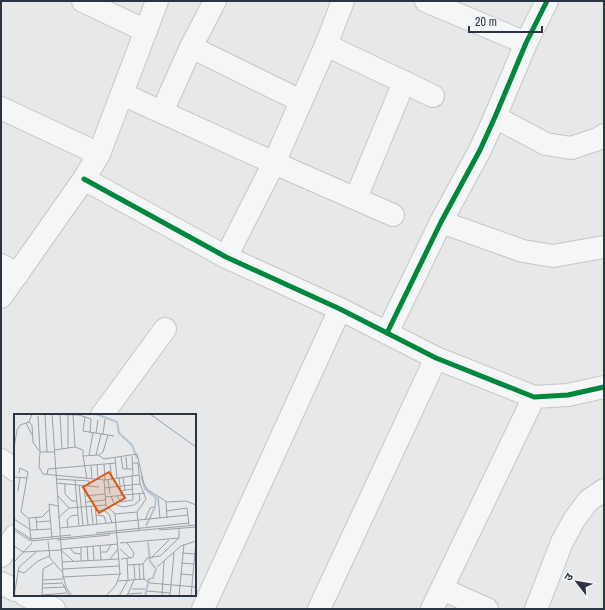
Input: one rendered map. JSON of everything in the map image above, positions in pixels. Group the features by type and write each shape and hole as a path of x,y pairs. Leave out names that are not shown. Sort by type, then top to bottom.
{"street":[{"path":"83,1 146,31"},
{"path":"1,298 10,269 84,179 99,154 157,1"},
{"path":"162,112 191,47 215,1"},
{"path":"226,257 274,163 344,1"},
{"path":"387,333 441,222 480,150 526,43 547,1"},
{"path":"436,3 526,43"},
{"path":"326,45 432,96"},
{"path":"191,47 301,101"},
{"path":"356,198 404,82"},
{"path":"122,94 393,215"},
{"path":"1,108 99,154"},
{"path":"495,117 546,144 571,148 598,139 604,135"},
{"path":"84,179 226,257 340,309 436,358 534,397 568,395 604,387"},
{"path":"441,222 523,251 553,256 604,247"},
{"path":"203,609 340,309"},
{"path":"103,414 165,329"},
{"path":"319,609 436,358"},
{"path":"432,609 534,397"},
{"path":"1,460 14,469"},
{"path":"536,609 562,542 574,520 588,502 604,490"},
{"path":"1,556 14,537"},
{"path":"1,584 14,590"},
{"path":"442,589 487,609"},
{"path":"27,596 54,609"}],"cycle path":[{"path":"387,333 441,222 480,150 526,43 547,1"},
{"path":"84,179 226,257 340,309 436,358 534,397 568,395 604,387"}]}
